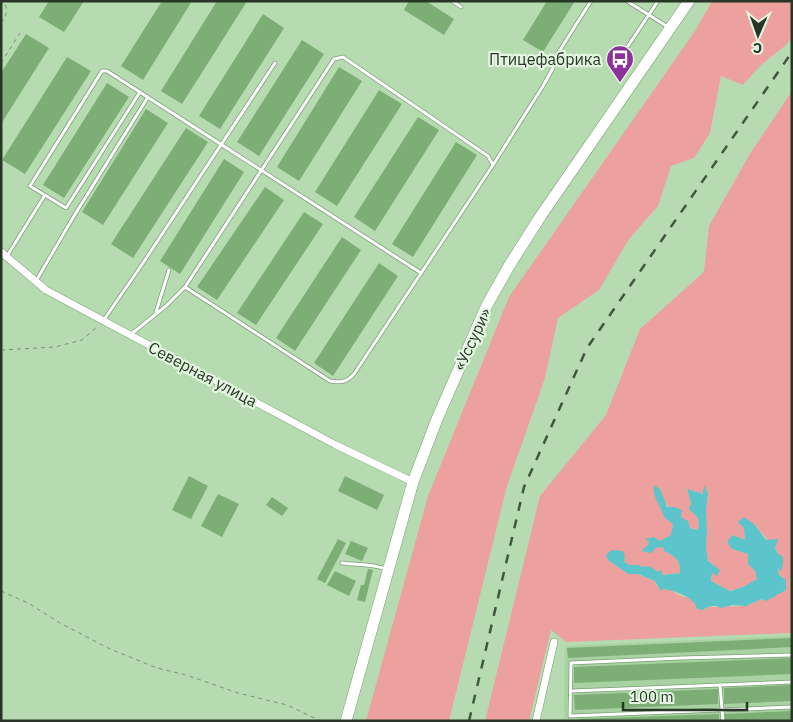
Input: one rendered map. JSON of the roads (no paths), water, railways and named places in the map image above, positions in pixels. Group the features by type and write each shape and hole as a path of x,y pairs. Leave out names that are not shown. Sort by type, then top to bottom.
{"highway":[{"name":"«Уссури»","path":"346,721 413,482 462,359 509,266 540,217 689,1"}],"street":[{"name":"Северная улица","path":"4,254 46,290 336,445 413,482"},
{"path":"536,721 554,642"}],"lane":[{"path":"452,1 460,7"},
{"path":"185,287 330,381 340,383 348,381 544,86 553,68 553,60 591,1"},
{"path":"627,1 670,29"},
{"path":"628,46 658,1"},
{"path":"130,336 166,306 185,287 334,58 343,58 488,156 493,165"},
{"path":"103,321 275,63"},
{"path":"140,92 66,208 30,186 102,71 107,71 148,97 220,145 421,273"},
{"path":"36,282 74,216 148,97"},
{"path":"4,254 45,195"},
{"path":"155,314 169,270"},
{"path":"342,563 363,566 374,565 389,570"},
{"path":"792,655 572,663 570,716 792,707"},
{"path":"572,691 792,682"},
{"path":"720,685 723,721"}],"water":[{"path":"654,485 660,489 667,507 675,507 682,510 681,517 688,521 690,528 697,530 699,527 698,518 689,509 691,503 687,489 703,494 704,485 708,493 706,548 708,561 720,570 717,576 712,573 711,581 730,591 743,587 757,579 755,571 748,564 748,554 732,549 727,542 733,535 745,540 744,528 738,522 744,517 754,524 766,540 778,539 775,548 778,554 783,557 781,571 778,568 779,575 786,580 786,590 766,601 762,599 746,606 732,605 721,608 714,606 703,610 697,609 692,601 683,595 663,589 661,591 655,581 638,574 628,574 608,560 606,555 611,550 623,551 624,561 629,565 649,566 657,572 661,570 663,575 680,573 678,562 664,551 663,547 655,548 652,553 641,551 648,545 649,541 645,539 654,537 660,541 671,535 673,524 664,517 655,498"}],"railway":[{"path":"469,721 524,487 587,348 792,52"}],"place":[{"name":"Птицефабрика","path":"620,83"}]}
